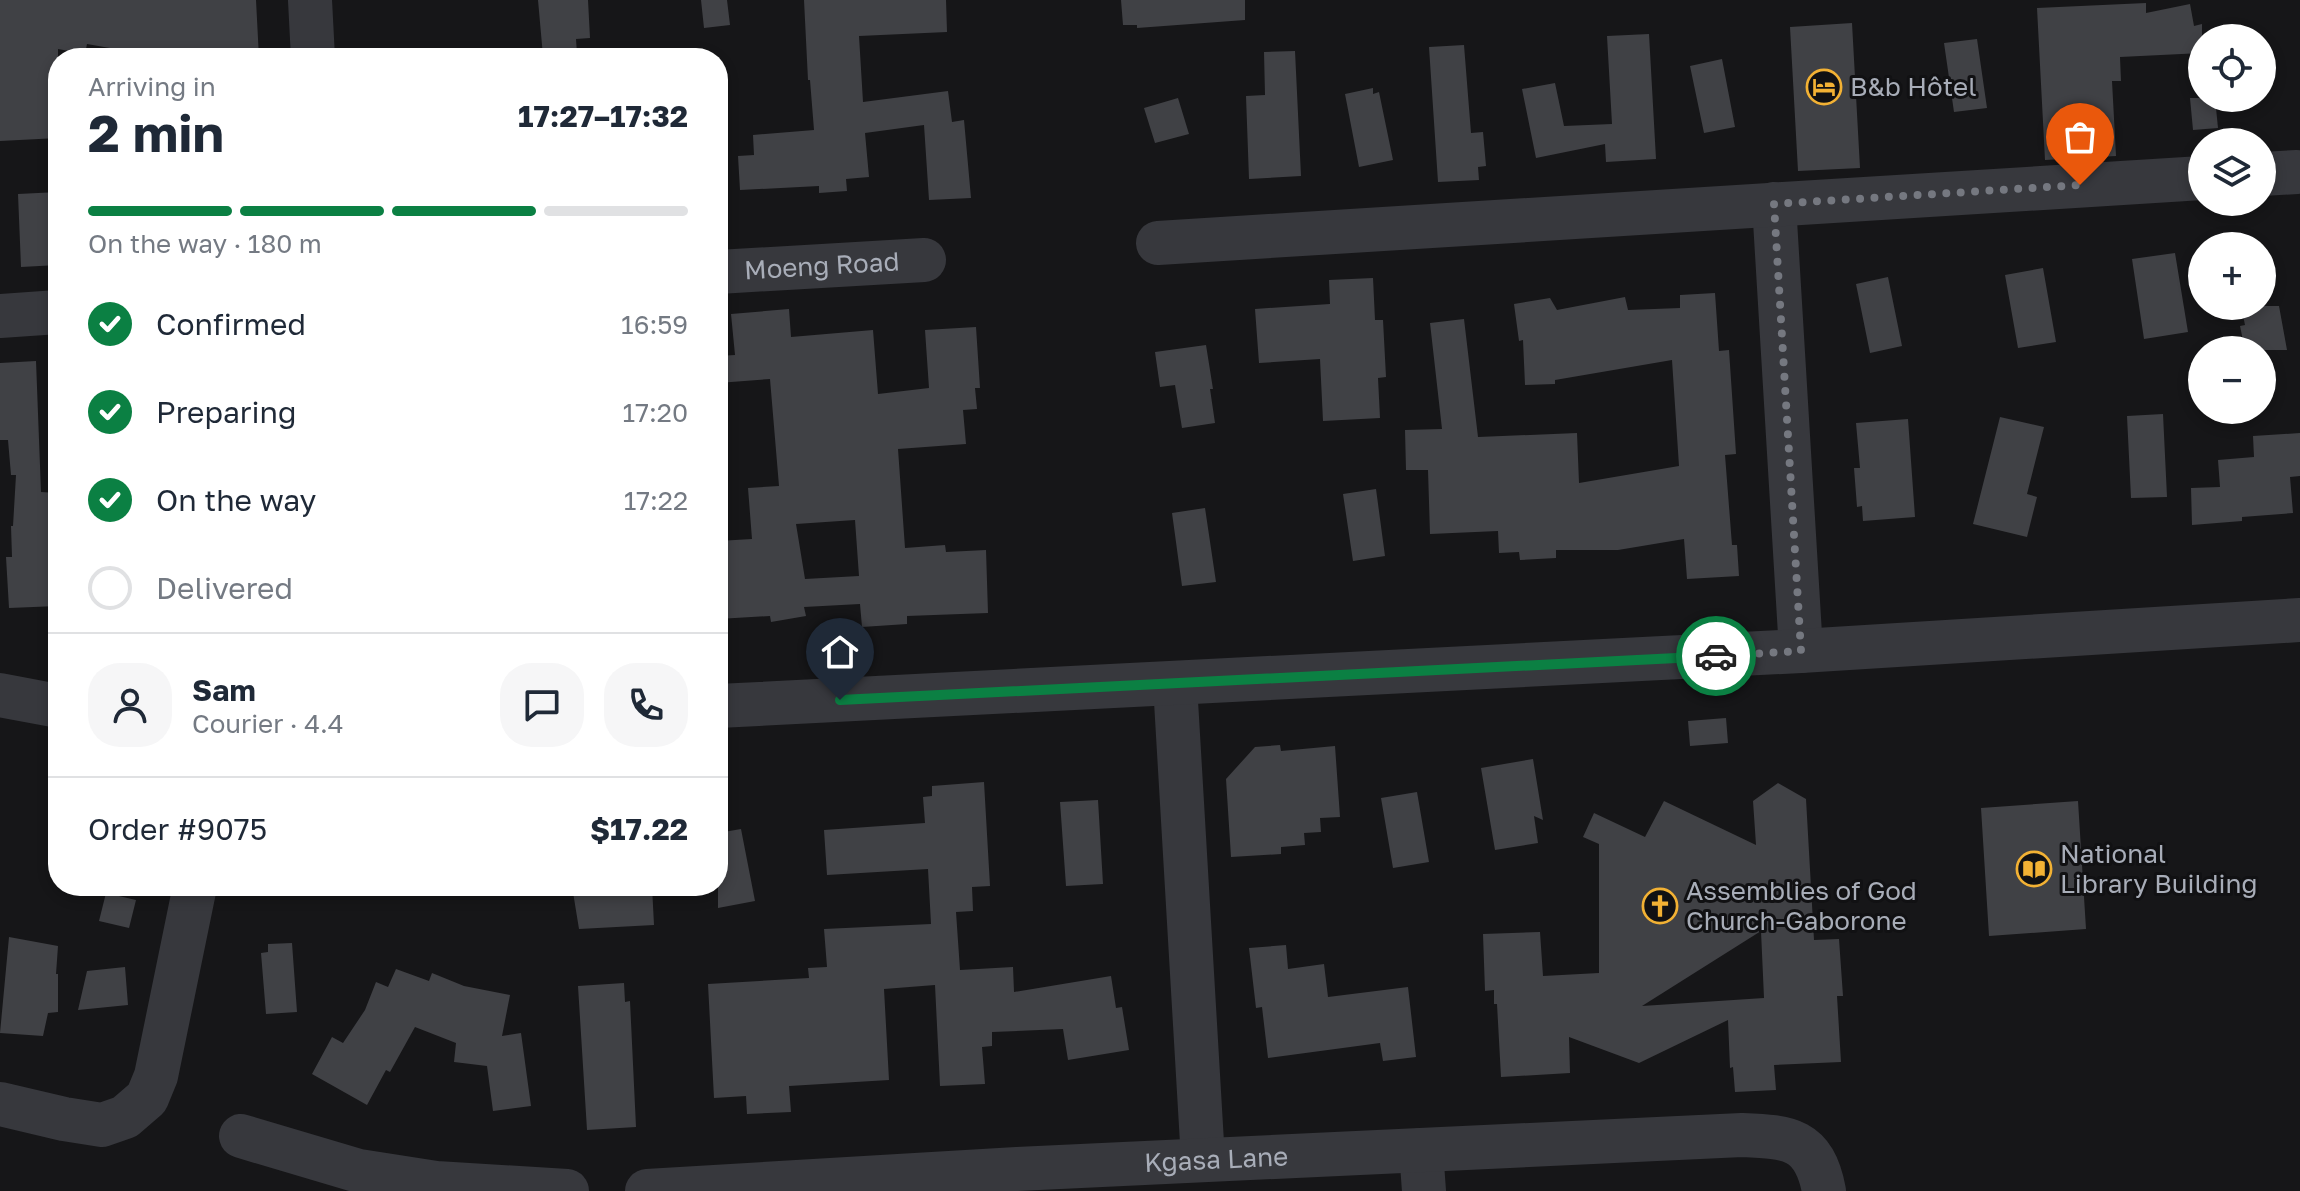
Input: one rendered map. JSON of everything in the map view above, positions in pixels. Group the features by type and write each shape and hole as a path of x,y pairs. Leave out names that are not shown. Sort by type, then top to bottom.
{"street":[{"path":"310,0 312,48"},
{"path":"1158,243 2188,179"},
{"path":"1774,204 1801,651"},
{"name":"Moeng Road","path":"728,271 924,260"},
{"path":"0,316 48,313"},
{"path":"728,706 1801,651 2300,620"},
{"path":"1175,684 1203,1160"},
{"path":"0,695 48,704"},
{"path":"0,1104 102,1125 125,1117 147,1098 156,1076 193,896"},
{"name":"Kgasa Lane","path":"647,1191 1018,1180 1203,1160 1422,1170 1742,1135 1785,1137 1809,1152 1824,1191"},
{"path":"241,1136 359,1171 436,1183 567,1191"}],"building":[{"path":"0,0 256,0 258,48 110,48 87,44 86,48 48,48 48,139 0,141"},
{"path":"538,0 588,0 590,38 576,39 577,48 542,48"},
{"path":"701,0 727,0 730,25 704,28"},
{"path":"804,0 946,0 947,32 859,36 863,102 948,91 952,122 964,120 971,198 929,200 924,125 865,133 869,177 846,179 847,191 819,193 819,186 740,190 738,156 754,155 753,135 814,130"},
{"path":"1121,0 1245,0 1245,20 1137,28 1137,25 1123,25"},
{"path":"2146,3 2146,13 2190,4 2194,24 2188,24 2188,54 2120,57 2121,81 2112,81 2116,156 2045,160 2037,8"},
{"name":"B&b Hôtel","path":"1852,23 1860,168 1798,171 1790,27"},
{"path":"1649,34 1656,159 1606,162 1605,144 1536,158 1522,89 1555,83 1564,126 1612,124 1607,36"},
{"path":"1977,39 1987,108 1954,112 1944,43"},
{"path":"1464,45 1471,133 1483,132 1486,166 1478,167 1479,180 1438,182 1429,47"},
{"path":"1295,51 1301,176 1249,179 1246,96 1265,95 1264,52"},
{"path":"1722,59 1735,127 1704,133 1690,66"},
{"path":"1373,88 1373,94 1379,92 1393,160 1359,167 1345,94"},
{"path":"1178,98 1189,134 1155,143 1144,108"},
{"path":"2191,112 2216,112 2218,128 2193,128"},
{"path":"48,192 48,266 21,267 18,194"},
{"path":"2175,253 2188,332 2144,339 2132,259"},
{"path":"2043,268 2056,342 2018,348 2005,275"},
{"path":"1888,277 1902,346 1870,353 1856,284"},
{"path":"1373,278 1375,320 1383,320 1386,377 1378,378 1380,418 1323,421 1320,359 1259,363 1255,309 1330,304 1329,280"},
{"path":"1715,293 1719,351 1729,350 1736,454 1725,455 1732,545 1737,545 1739,576 1687,579 1684,539 1618,550 1556,550 1556,558 1520,560 1519,552 1499,553 1498,531 1430,534 1428,470 1406,470 1405,430 1442,429 1430,323 1464,319 1478,437 1577,433 1579,483 1679,466 1672,360 1555,380 1555,384 1525,385 1523,340 1519,341 1514,304 1550,298 1557,310 1625,297 1628,310 1680,308 1680,295"},
{"path":"2276,306 2279,306 2287,350 2276,350 2276,336 2242,336 2240,326 2245,325 2244,320 2276,320"},
{"path":"789,309 791,337 873,330 878,394 929,388 925,330 976,327 980,388 975,388 977,409 963,410 966,444 898,449 905,548 945,545 946,552 986,550 988,613 907,616 907,624 862,627 860,604 804,607 806,616 771,622 770,616 728,618 728,540 752,539 748,488 779,486 770,379 728,382 728,355 735,355 731,314","holes":["855,520 859,576 805,579 796,524"]},
{"path":"1206,345 1215,423 1182,428 1175,385 1160,387 1155,352"},
{"path":"36,361 41,492 48,492 48,606 9,608 6,557 12,557 11,526 16,475 11,475 8,440 0,440 0,363"},
{"path":"2163,414 2167,497 2131,498 2127,416"},
{"path":"2000,417 2044,427 2027,494 2037,497 2027,537 1973,524"},
{"path":"1908,419 1915,517 1863,521 1862,506 1857,507 1854,468 1860,468 1856,423"},
{"path":"2300,433 2300,476 2290,477 2293,513 2192,525 2191,488 2220,487 2218,460 2254,457 2253,436"},
{"path":"1376,489 1385,556 1353,561 1343,494"},
{"path":"1205,508 1216,582 1182,586 1172,513"},
{"path":"1726,718 1728,743 1690,746 1688,721"},
{"path":"1280,745 1281,751 1335,746 1340,817 1320,818 1321,832 1304,833 1305,845 1281,847 1281,854 1231,857 1226,779 1255,747"},
{"path":"1533,759 1543,820 1534,816 1538,843 1495,850 1481,768"},
{"path":"984,782 990,886 972,887 973,911 956,912 960,970 1013,967 1014,992 1111,976 1116,1008 1122,1007 1129,1050 1068,1060 1063,1029 992,1032 992,1046 982,1047 985,1084 940,1086 935,985 884,989 889,1080 789,1086 791,1112 747,1114 746,1096 714,1098 708,984 809,978 808,968 827,967 824,929 931,924 928,869 827,875 824,830 925,823 923,797 932,796 932,786"},
{"path":"1778,783 1806,799 1814,940 1839,939 1843,996 1837,996 1841,1062 1774,1065 1776,1090 1735,1092 1733,1067 1730,1068 1728,1020 1639,1063 1569,1037 1570,1073 1501,1077 1497,1004 1494,1004 1494,990 1485,991 1483,934 1540,932 1543,976 1599,973 1599,844 1583,837 1594,813 1645,837 1664,801 1756,845 1753,801","holes":["1761,931 1764,998 1642,1006"]},
{"path":"1417,792 1429,862 1393,868 1381,798"},
{"path":"1098,800 1103,884 1066,886 1060,802"},
{"name":"National Library Building","path":"2078,801 2086,929 1989,936 1981,808"},
{"path":"741,829 755,901 718,908 718,896 728,896 728,831"},
{"path":"105,896 136,900 129,928 99,921"},
{"path":"574,896 653,896 654,925 579,929"},
{"path":"9,937 58,946 58,1012 48,1013 43,1036 0,1033"},
{"path":"292,943 297,1012 266,1014 261,953 268,952 268,944"},
{"path":"1286,945 1288,969 1324,964 1328,997 1408,987 1416,1057 1383,1061 1380,1043 1268,1058 1262,1007 1256,1008 1249,948"},
{"path":"125,967 128,1005 78,1010 87,971"},
{"path":"396,969 429,981 432,973 464,986 510,995 502,1036 521,1033 531,1106 493,1111 487,1066 454,1062 456,1043 415,1027 367,1105 312,1074 332,1037 343,1043 365,1010 376,982 388,987"},
{"path":"624,983 625,1002 630,1001 636,1127 587,1130 578,986"}],"way so far":[{"path":"1716,656 1801,651 1774,204 2080,185"}],"place":[{"name":"B&b Hôtel","path":"1824,87"},
{"name":"National Library Building","path":"2034,869"},
{"name":"Assemblies of God Church-Gaborone","path":"1660,906"}],"route":[{"path":"840,700 1716,656"}]}
